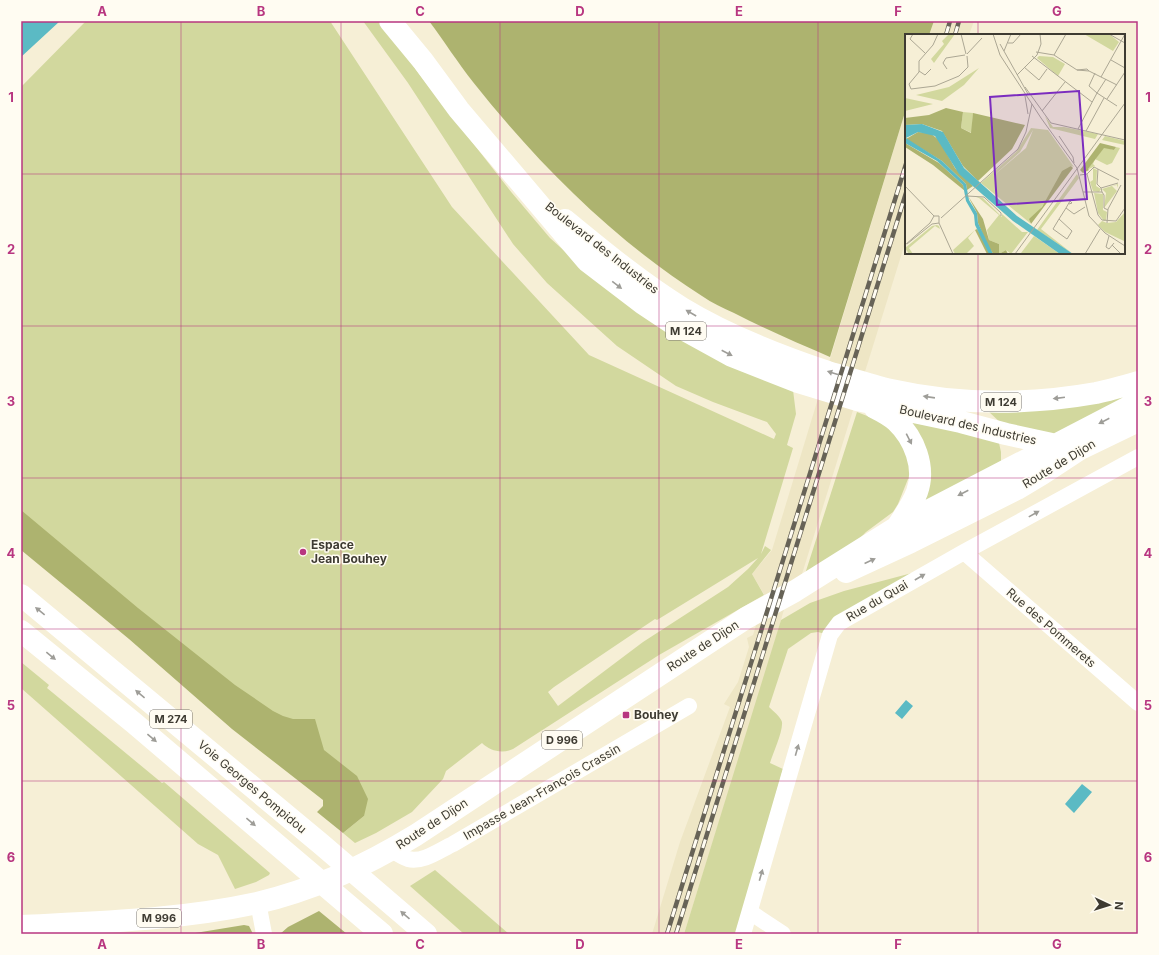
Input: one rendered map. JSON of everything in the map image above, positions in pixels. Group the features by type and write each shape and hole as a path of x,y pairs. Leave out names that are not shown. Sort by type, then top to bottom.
{"main road":[{"name":"Boulevard des Industries","path":"390,21 423,61 459,110 586,261 642,303 672,323 732,356 800,373 1001,433 1080,449"},
{"name":"Boulevard des Industries","path":"399,21 423,61"},
{"name":"Boulevard des Industries","path":"860,391 891,390 955,400 1010,402 1058,399 1097,393 1138,382"},
{"name":"Boulevard des Industries","path":"860,391 876,408 895,420 905,432 917,454 920,468 917,491 897,528"},
{"name":"Route de Dijon","path":"955,400 984,417 1001,433 1007,444 1008,456 1005,472 997,487 980,508"},
{"name":"Route de Dijon","path":"21,926 75,929 211,912 295,892 343,874 391,850 746,618 795,591 897,528 1138,402"},
{"name":"Route de Dijon","path":"795,591 833,578 980,508 1029,482 1080,449 1138,421"},
{"name":"Voie Georges Pompidou","path":"21,595 321,844 426,934"},
{"name":"M 274","path":"21,631 134,723 382,934"}],"street":[{"name":"Rue du Quai","path":"743,934 830,635 839,623 964,552 1138,457"},
{"name":"Rue des Pommerets","path":"964,552 1138,703"},
{"name":"Impasse Jean-François Crassin","path":"391,850 414,860 428,856 453,844 689,706"},
{"path":"258,902 264,934"},
{"path":"750,912 783,934"}],"shaded area":[{"path":"934,21 974,21 969,34 929,34"},
{"path":"905,112 905,243 802,574 792,581 768,666 684,934 652,934 680,842 730,707 724,704 738,682 749,647 747,638 753,635 765,596 752,574 772,550"}],"green space":[{"path":"86,21 330,21 452,207 589,355 774,439 776,434 767,422 713,402 676,386 617,346 547,283 513,244 408,83 363,21 380,21 426,83 512,193 550,238 600,283 793,390 796,414 787,445 793,448 761,554 765,546 771,550 752,574 764,595 659,655 513,749 509,751 496,751 482,743 446,771 443,779 412,812 376,833 355,843 343,833 364,816 21,533 21,87","holes":["758,558 728,587 643,642 558,706 548,692 655,619 657,620"]},
{"path":"429,21 934,21 929,34 905,34 905,112 830,357 710,301 638,250 579,199 551,171 498,112 462,67"},
{"path":"1138,392 1057,439 1003,425 988,411"},
{"path":"857,412 885,423 904,442 913,477 908,479 898,504 893,512 866,532 851,547 805,574"},
{"path":"902,413 999,443 1001,461 920,510"},
{"path":"21,510 138,608 235,685 273,711 283,716 293,719 315,719 324,750 357,776 368,799 364,816 343,833 317,812 323,806 323,800 232,729 129,639 21,550"},
{"path":"912,573 825,634 818,632 811,633 788,649 769,707 782,722 779,737 770,763 783,769 737,934 684,934 781,620 810,603 844,591"},
{"path":"21,662 49,685 47,688 162,783 164,782 270,873 269,875 256,882 235,889 218,855 198,844 21,688"},
{"path":"435,870 509,934 464,934 410,886"},
{"path":"319,911 347,934 280,934 288,927"},
{"path":"244,925 249,926 253,934 189,934"}],"water":[{"path":"21,21 60,21 21,57"},
{"path":"906,700 913,706 902,719 895,713"},
{"path":"1082,784 1092,792 1074,813 1065,804"}],"railway":[{"path":"946,34 950,21"},
{"path":"955,34 959,21"},
{"path":"667,934 905,167"},
{"path":"676,934 905,196"}],"place":[{"name":"Espace Jean Bouhey","path":"303,552"},
{"name":"Bouhey","path":"626,715"}]}
